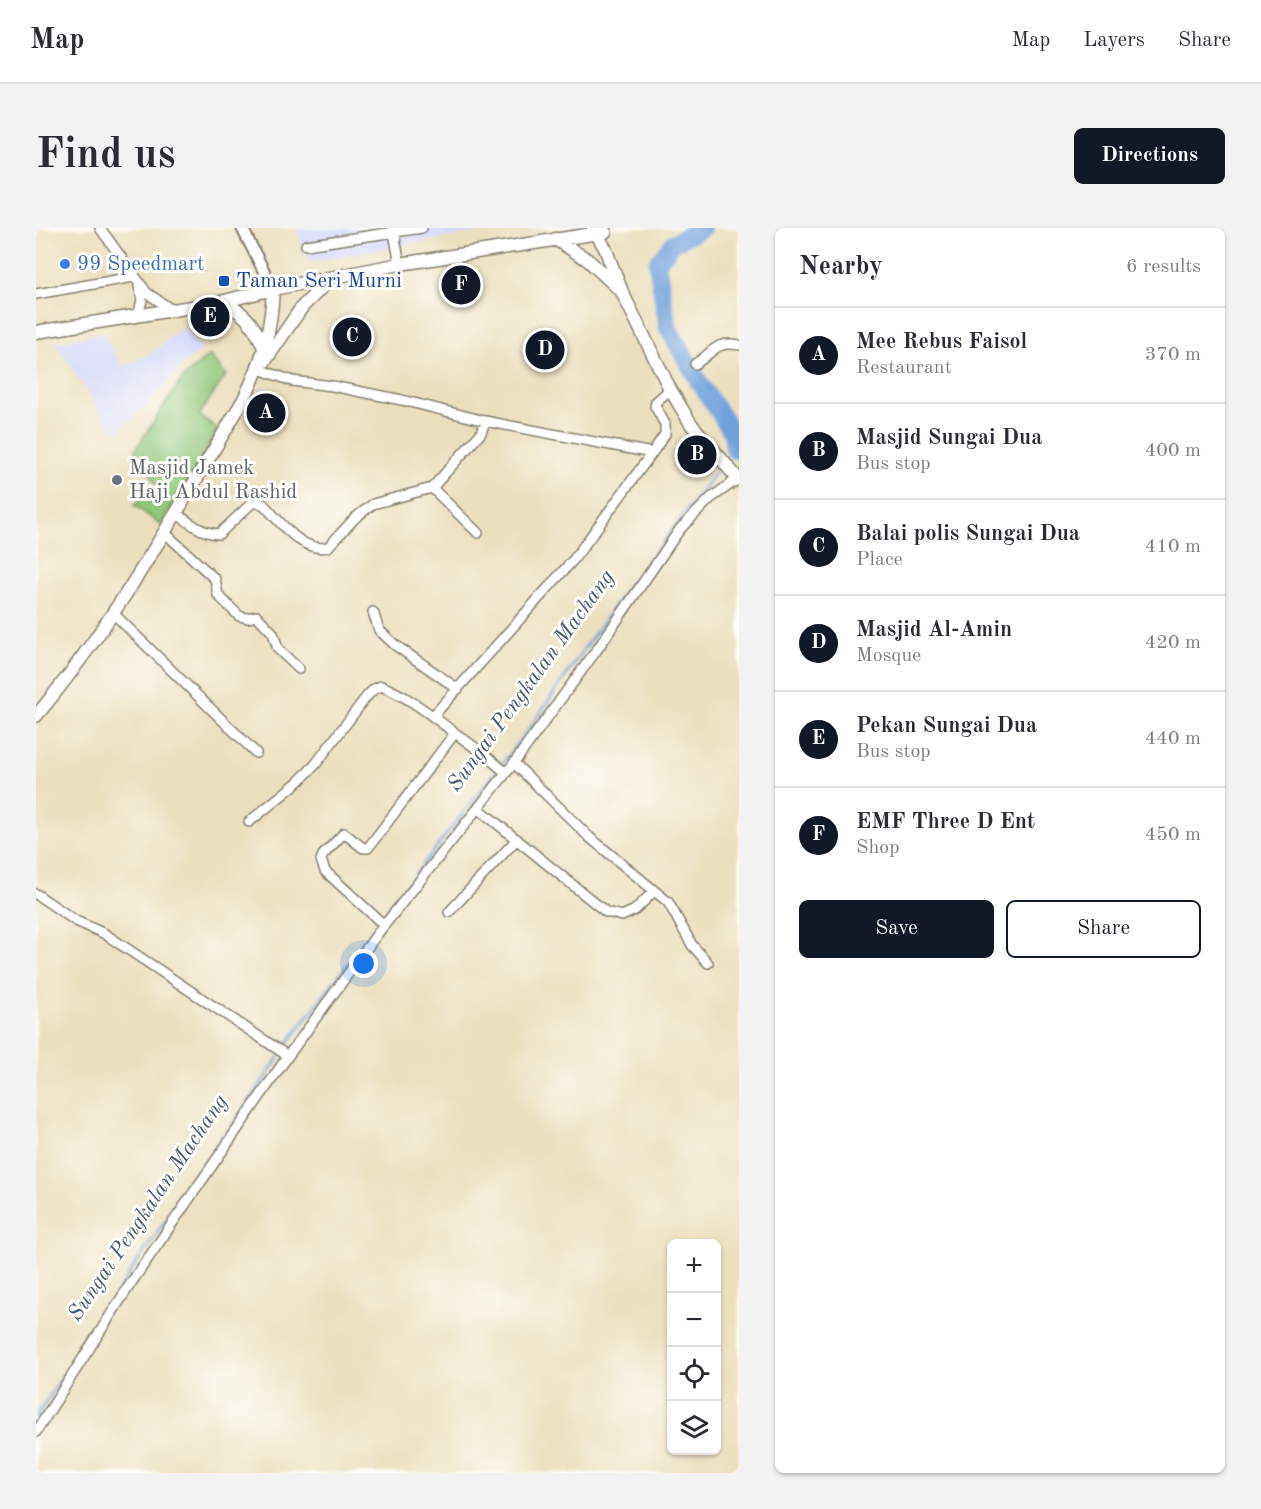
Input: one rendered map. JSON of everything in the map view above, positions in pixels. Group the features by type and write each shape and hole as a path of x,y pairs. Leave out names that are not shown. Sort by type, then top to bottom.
{"main road":[{"path":"555,239 570,228"},
{"path":"36,332 216,303 273,289 400,264 599,230 622,292 670,389 691,424 739,479"},
{"path":"555,239 588,260 622,292"},
{"path":"36,716 68,678 113,613 176,513 244,399 259,369 302,307 331,278"},
{"path":"259,369 271,320 273,289"},
{"path":"216,303 233,307 244,316 258,333 265,350"}],"street":[{"path":"100,228 135,279 152,298 172,310"},
{"path":"242,228 273,289"},
{"path":"306,245 393,230 422,228"},
{"path":"393,230 400,264"},
{"path":"36,294 135,279"},
{"path":"135,279 142,300 138,316"},
{"path":"695,364 719,345 731,343 739,345"},
{"path":"259,369 292,381 332,386 485,421 652,453"},
{"path":"433,716 574,560 652,453 665,434 665,424 657,412 656,402 670,389"},
{"path":"176,513 205,532 219,534 249,505 258,502 263,504 302,542 314,548 328,547 355,518 373,504 432,489 481,433 485,421"},
{"path":"36,1432 131,1283 288,1056 384,926 514,763 596,651 680,529 711,498 739,479"},
{"path":"432,489 478,533"},
{"path":"164,532 215,579 218,596 239,616 247,618 257,616 273,633 278,649 300,669"},
{"path":"373,612 379,630 387,638 458,688"},
{"path":"113,613 256,753"},
{"path":"249,822 315,765 374,689 381,686 392,690 433,716 505,772"},
{"path":"384,926 325,871 321,860 344,833 363,848 368,848 456,734"},
{"path":"514,763 588,836 668,902 692,945 708,963"},
{"path":"478,808 606,912 622,916 635,910 654,891"},
{"path":"449,912 517,839"},
{"path":"36,894 76,921 105,934 135,953 288,1056"}],"shaded area":[{"path":"296,228 499,228 309,262"},
{"path":"183,327 202,350 182,365 156,395 119,431 111,428 55,342 103,333 122,367 149,355"},
{"path":"263,386 282,397 271,425 248,415"}],"green space":[{"path":"209,355 226,375 199,415 218,429 161,525 134,505 158,487 135,450 182,379"}],"waterway":[{"name":"Sungai Pengkalan Machang","path":"702,228 673,243 657,263 668,328 699,382 732,432 734,450"},
{"name":"Sungai Pengkalan Machang","path":"382,917 532,725 609,613 717,471"},
{"name":"Sungai Pengkalan Machang","path":"285,1047 376,926"},
{"name":"Sungai Pengkalan Machang","path":"36,1417 139,1259 280,1056"}],"place":[{"name":"99 Speedmart","path":"65,264"},
{"name":"Taman Seri Murni","path":"224,281"},
{"name":"EMF Three D Ent","path":"461,285"},
{"name":"Pekan Sungai Dua","path":"210,317"},
{"name":"Balai polis Sungai Dua","path":"352,337"},
{"name":"Masjid Al-Amin","path":"545,350"},
{"name":"Mee Rebus Faisol","path":"266,413"},
{"name":"Masjid Sungai Dua","path":"697,455"},
{"name":"Masjid Jamek Haji Abdul Rashid","path":"117,480"}]}
